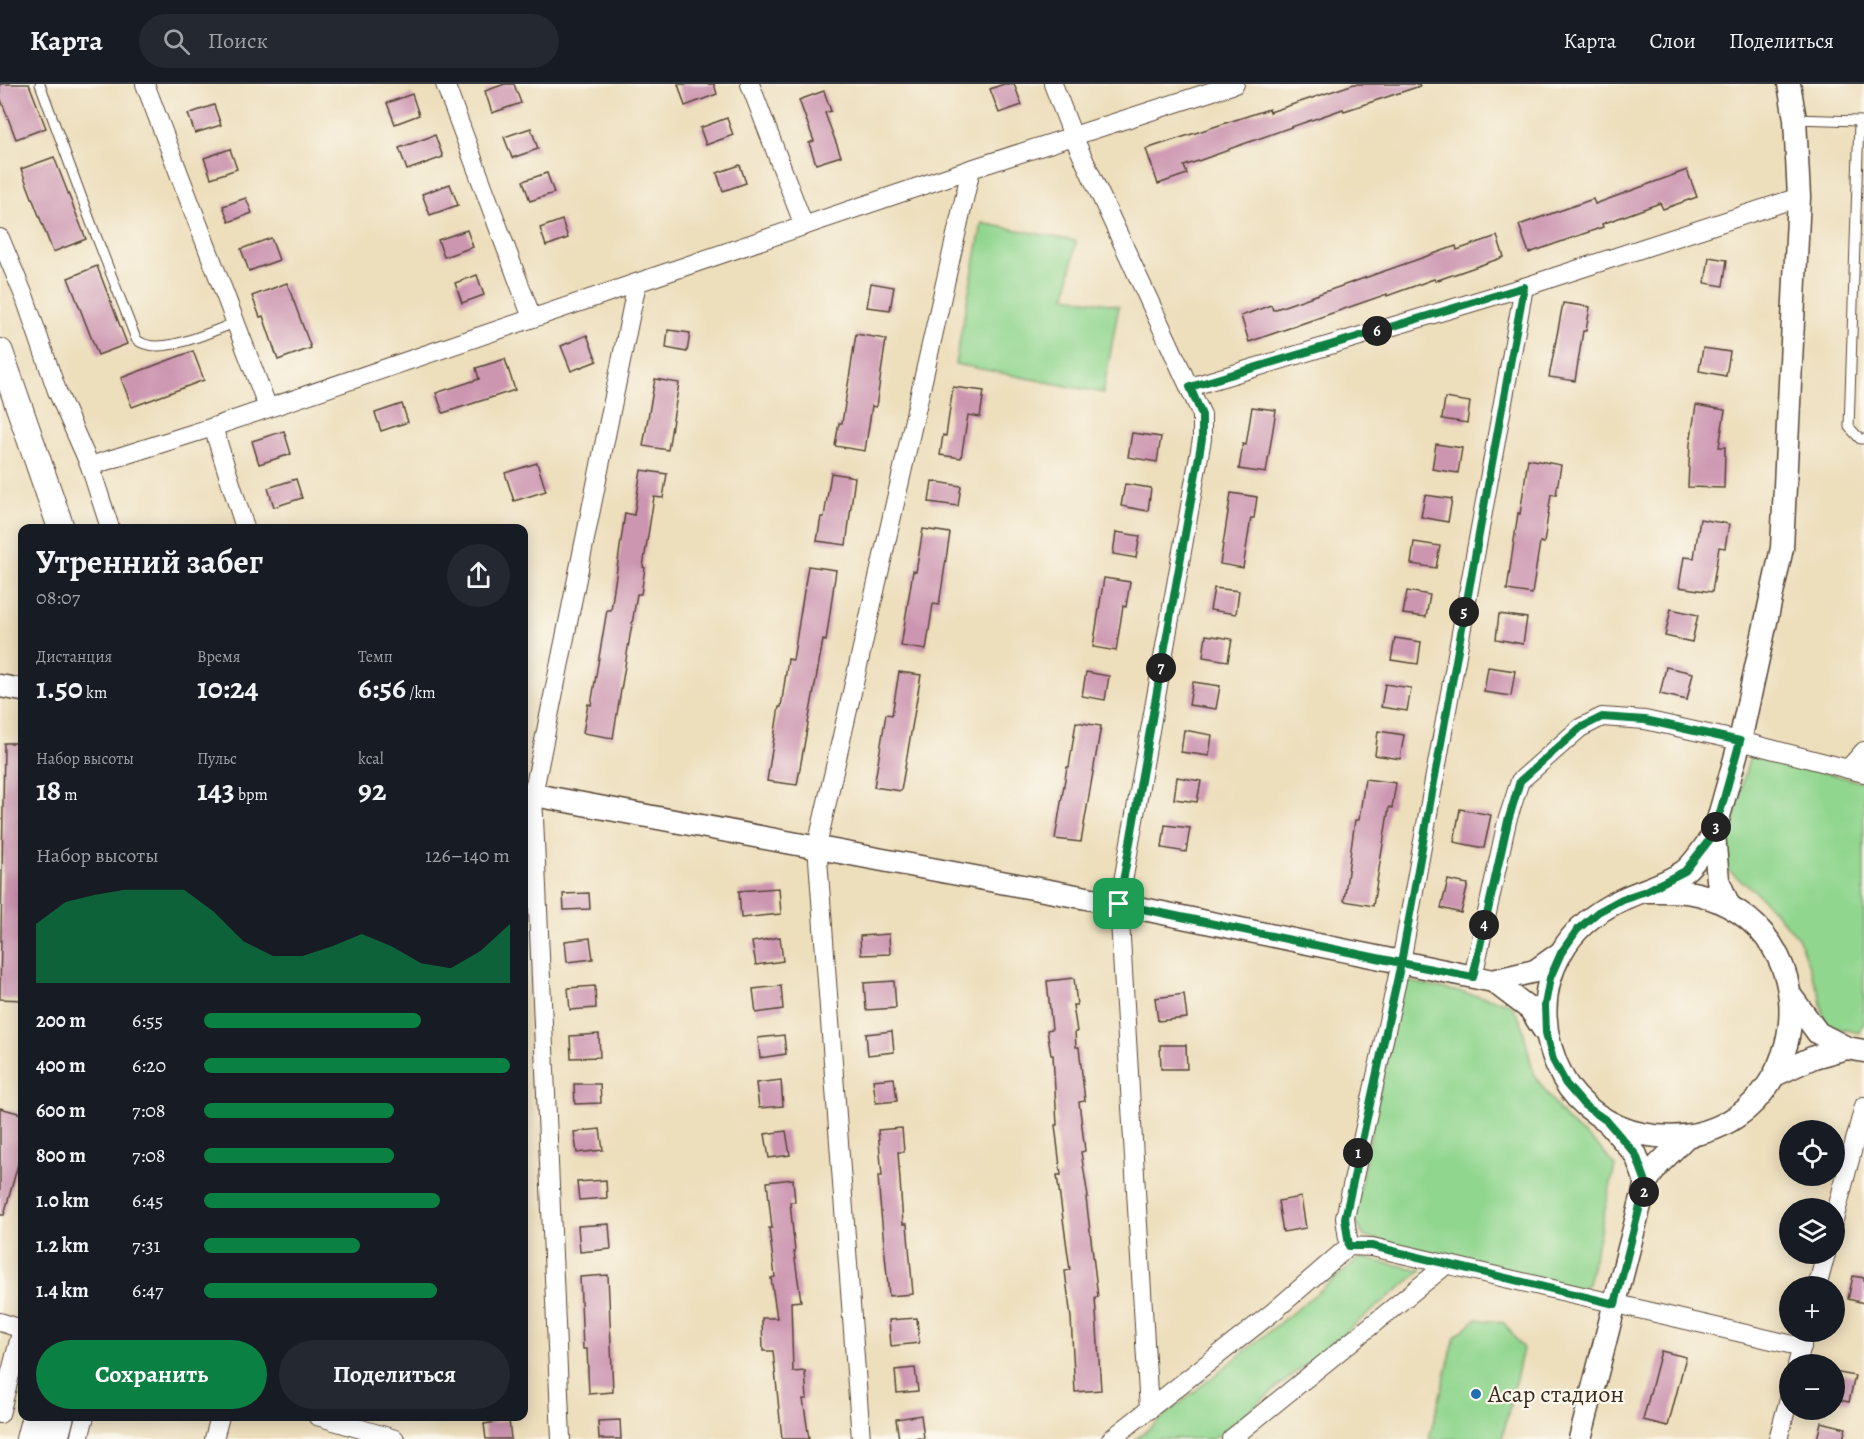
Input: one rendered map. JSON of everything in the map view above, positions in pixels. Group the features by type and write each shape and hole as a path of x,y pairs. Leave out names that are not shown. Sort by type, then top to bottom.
{"main road":[{"path":"0,352 60,524"},
{"path":"29,1439 34,1421"},
{"path":"55,1439 60,1421"}],"street":[{"path":"145,84 268,408"},
{"path":"445,84 532,318"},
{"path":"750,84 804,226"},
{"path":"1053,84 1073,136 1202,415 1202,439 1119,904 1149,1410"},
{"path":"90,466 213,427 971,169 1235,84"},
{"path":"1729,906 1718,880 1714,834 1740,741 1782,548 1799,197 1795,119 1789,84"},
{"path":"861,1439 817,846 971,169"},
{"path":"1190,387 1524,287 1799,197"},
{"path":"0,238 25,298 57,391 90,466 109,524"},
{"path":"561,1439 528,794 637,283"},
{"path":"1349,1246 1345,1218 1401,963 1524,287"},
{"path":"213,427 244,524"},
{"path":"0,686 18,689"},
{"path":"1483,979 1508,821 1520,781 1580,728 1602,717 1645,720 1740,741 1856,771 1864,752"},
{"path":"528,794 1119,904 1483,979 1535,971 1561,953"},
{"path":"1646,891 1677,890 1704,896 1729,906 1752,923 1770,944 1783,968 1790,995 1791,1022 1786,1050 1775,1075 1759,1098 1738,1116 1713,1129 1687,1136 1659,1137 1632,1132 1607,1121 1584,1105 1566,1084 1553,1060 1546,1033 1545,1005 1550,978 1561,953 1577,930 1598,912 1685,871 1714,834"},
{"path":"1483,979 1530,1009 1546,1033"},
{"path":"1790,995 1818,1033 1856,1049"},
{"path":"1775,1075 1814,1057 1856,1049"},
{"path":"1840,1198 1864,1106"},
{"path":"1607,1121 1636,1155 1646,1182"},
{"path":"1580,1439 1646,1182 1659,1164 1687,1136"},
{"path":"1111,1439 1273,1312 1349,1246 1372,1246 1801,1348"},
{"path":"1231,1439 1446,1265"},
{"path":"0,1322 18,1328"},
{"path":"0,1414 18,1344"},
{"path":"1778,1439 1783,1420"},
{"path":"79,1439 84,1421"},
{"path":"214,1439 219,1421"},
{"path":"334,1421 395,1439"}],"lane":[{"path":"40,84 136,339 141,344 163,347 236,323"},
{"path":"1795,119 1861,121 1849,427 1860,439 1864,439"}],"green space":[{"path":"982,223 1076,241 1066,296 1119,306 1103,393 955,364"},
{"path":"1750,755 1864,782 1864,1023 1859,1033 1825,1025 1819,993 1798,937 1755,891 1726,869 1729,834"},
{"path":"1403,980 1510,1003 1521,1021 1534,1075 1567,1121 1598,1146 1615,1166 1588,1284 1579,1289 1365,1237 1353,1218"},
{"path":"1360,1258 1422,1270 1214,1439 1136,1439"},
{"name":"Асар стадион","path":"1476,1319 1504,1323 1523,1349 1502,1439 1429,1439 1455,1337"}],"building":[{"path":"0,84 29,84 46,128 16,139 0,97"},
{"path":"505,84 514,84 521,103 492,113 485,91"},
{"path":"678,84 714,84 717,94 685,106"},
{"path":"1004,84 1014,84 1022,105 999,113 990,89"},
{"path":"1354,84 1419,84 1420,86 1344,111 1343,109 1229,149 1184,166 1187,174 1158,184 1146,149"},
{"path":"824,91 831,111 825,113 841,156 816,164 809,143 814,141 799,100"},
{"path":"412,94 419,115 395,124 387,103"},
{"path":"214,105 221,125 195,133 188,114"},
{"path":"727,118 733,135 706,145 700,128"},
{"path":"531,128 538,149 512,158 504,137"},
{"path":"435,135 443,157 407,170 399,148"},
{"path":"230,149 237,169 211,178 204,158"},
{"path":"54,157 86,239 53,252 21,169"},
{"path":"740,165 746,183 723,191 717,173"},
{"path":"1687,170 1697,197 1663,209 1660,203 1602,224 1603,227 1529,253 1519,225 1593,199 1595,204"},
{"path":"547,173 554,193 530,201 523,181"},
{"path":"450,184 458,205 430,215 422,194"},
{"path":"246,198 252,213 229,222 223,206"},
{"path":"562,220 568,238 546,246 540,228"},
{"path":"467,230 473,247 444,257 438,240"},
{"path":"1497,236 1504,257 1435,281 1434,279 1387,296 1387,294 1249,342 1241,316 1271,305 1273,310 1456,246 1457,250"},
{"path":"271,238 279,260 249,271 241,249"},
{"path":"1709,257 1727,260 1723,286 1705,283"},
{"path":"97,266 127,344 98,355 68,278"},
{"path":"477,275 484,295 462,303 455,283"},
{"path":"287,283 311,348 278,360 263,316 260,317 252,296"},
{"path":"871,283 894,287 890,310 867,307"},
{"path":"1563,303 1590,307 1586,331 1583,331 1575,381 1549,377"},
{"path":"668,330 690,333 687,352 666,348"},
{"path":"856,334 886,339 876,407 872,406 865,451 835,446 839,423 842,423"},
{"path":"587,335 597,361 571,371 561,346"},
{"path":"1703,348 1730,352 1726,376 1699,371"},
{"path":"193,351 204,380 132,407 121,378"},
{"path":"505,359 515,390 443,413 436,393 479,379 476,368"},
{"path":"655,379 679,383 668,450 643,446"},
{"path":"953,387 984,391 980,417 968,415 961,458 940,455 943,435 946,436"},
{"path":"1445,398 1470,402 1467,423 1442,419"},
{"path":"402,404 408,422 381,431 375,413"},
{"path":"1696,405 1725,410 1719,447 1725,447 1724,488 1688,487 1690,444"},
{"path":"1252,407 1276,410 1266,473 1239,469 1243,444 1246,445"},
{"path":"284,431 291,454 259,464 252,441"},
{"path":"1132,433 1161,437 1157,462 1128,457"},
{"path":"1436,444 1462,448 1458,473 1432,469"},
{"path":"1528,459 1561,465 1556,495 1551,494 1544,543 1540,542 1532,594 1507,590"},
{"path":"537,463 546,491 514,501 505,473"},
{"path":"641,470 667,474 663,498 654,497 641,594 637,594 613,738 583,733 588,704 591,705 607,610 611,610 625,513 634,515"},
{"path":"831,473 855,477 846,545 817,541 821,517 824,517"},
{"path":"296,479 302,498 274,507 268,488"},
{"path":"932,481 961,486 958,506 929,502"},
{"path":"1125,484 1151,488 1148,511 1121,506"},
{"path":"1231,493 1257,497 1254,518 1251,518 1243,568 1220,564"},
{"path":"1425,495 1452,499 1448,522 1421,517"},
{"path":"1700,519 1729,524 1725,548 1719,547 1712,592 1679,587 1684,557 1694,558"},
{"path":"923,529 950,533 939,605 933,604 926,650 901,646 913,571 916,572"},
{"path":"1116,532 1140,536 1136,558 1113,554"},
{"path":"1414,542 1440,546 1436,568 1411,564"},
{"path":"808,566 836,570 826,641 823,640 797,785 767,781 788,659 793,660"},
{"path":"1104,578 1130,582 1126,607 1123,606 1116,651 1093,647"},
{"path":"1214,588 1239,591 1236,614 1210,610"},
{"path":"1407,591 1430,595 1426,617 1403,614"},
{"path":"1671,609 1698,615 1692,642 1665,636"},
{"path":"1499,614 1527,618 1523,644 1496,639"},
{"path":"1206,635 1232,639 1228,661 1203,657"},
{"path":"1395,638 1421,642 1418,664 1391,660"},
{"path":"1488,667 1515,671 1511,696 1484,692"},
{"path":"1666,667 1693,673 1687,700 1660,694"},
{"path":"899,672 921,675 901,791 874,787 886,714 892,715"},
{"path":"1086,672 1109,676 1105,700 1082,696"},
{"path":"1193,682 1220,686 1216,709 1189,705"},
{"path":"1385,684 1411,688 1407,711 1381,707"},
{"path":"1076,722 1101,726 1081,842 1055,839"},
{"path":"1184,730 1212,735 1209,756 1181,752"},
{"path":"1378,731 1404,735 1400,759 1375,755"},
{"path":"4,743 18,743 18,1000 0,999"},
{"path":"1177,777 1201,781 1197,802 1174,799"},
{"path":"1365,779 1396,783 1392,808 1389,807 1373,906 1344,901 1355,820 1359,820"},
{"path":"1460,809 1491,815 1484,848 1454,842"},
{"path":"1165,825 1190,828 1186,852 1162,848"},
{"path":"1448,880 1468,884 1461,913 1441,908"},
{"path":"779,888 781,914 741,918 739,891"},
{"path":"589,893 590,909 564,910 563,894"},
{"path":"889,934 890,954 861,955 860,936"},
{"path":"780,937 783,961 756,965 752,942"},
{"path":"590,938 593,959 567,962 565,941"},
{"path":"1074,978 1077,1005 1073,1005 1077,1032 1075,1032 1076,1047 1079,1047 1085,1101 1079,1102 1085,1151 1081,1152 1098,1297 1095,1297 1101,1390 1075,1392 1071,1318 1065,1271 1070,1270 1057,1175 1061,1175 1055,1125 1057,1125 1053,1055 1051,1055 1047,1030 1052,1029 1047,981"},
{"path":"894,981 896,1008 866,1010 864,983"},
{"path":"595,986 596,1008 570,1010 568,988"},
{"path":"781,986 783,1009 756,1013 753,989"},
{"path":"1184,994 1187,1018 1158,1021 1155,998"},
{"path":"892,1031 894,1052 868,1055 866,1034"},
{"path":"599,1034 600,1057 571,1058 570,1036"},
{"path":"784,1035 786,1054 760,1058 758,1038"},
{"path":"1160,1045 1186,1045 1187,1069 1161,1069"},
{"path":"894,1078 897,1101 876,1103 873,1080"},
{"path":"781,1080 783,1106 759,1108 756,1083"},
{"path":"574,1084 600,1084 601,1103 575,1104"},
{"path":"0,1108 18,1113 18,1164 4,1215 0,1215"},
{"path":"902,1128 904,1152 898,1152 903,1224 907,1224 913,1294 889,1296 878,1176 882,1176 878,1130"},
{"path":"600,1129 603,1150 577,1153 574,1132"},
{"path":"786,1131 790,1155 769,1158 765,1134"},
{"path":"793,1179 795,1202 790,1202 801,1301 791,1302 793,1372 805,1371 807,1399 803,1399 809,1439 782,1439 773,1351 763,1351 762,1318 777,1318 771,1278 775,1277 769,1228 772,1228 767,1182"},
{"path":"606,1180 607,1198 579,1200 577,1182"},
{"path":"1301,1197 1306,1228 1283,1232 1278,1201"},
{"path":"609,1224 611,1249 580,1252 578,1226"},
{"path":"608,1275 613,1392 589,1394 587,1349 583,1349 580,1277"},
{"path":"1853,1276 1864,1278 1864,1303 1848,1299"},
{"path":"917,1318 919,1343 891,1346 889,1320"},
{"path":"1661,1351 1686,1357 1668,1426 1643,1420"},
{"path":"915,1368 918,1391 897,1393 895,1370"},
{"path":"1845,1374 1855,1376 1849,1402 1845,1401"},
{"path":"921,1415 924,1438 899,1439 896,1419"},
{"path":"620,1420 621,1439 599,1439 598,1421"},
{"path":"509,1421 511,1439 486,1439 484,1424"},
{"path":"1821,1422 1846,1428 1843,1439 1817,1439"}],"place":[{"name":"Асар стадион","path":"1476,1394"}],"route":[{"path":"1119,904 1202,439 1202,415 1190,387 1524,287 1401,963 1473,977 1508,821 1520,781 1580,728 1602,717 1645,720 1740,741 1714,834 1685,871 1598,912 1577,930 1561,953 1550,978 1545,1005 1546,1033 1553,1060 1566,1084 1584,1105 1607,1121 1636,1155 1646,1182 1615,1304 1372,1246 1349,1246 1345,1218 1401,963 1119,904"}]}
